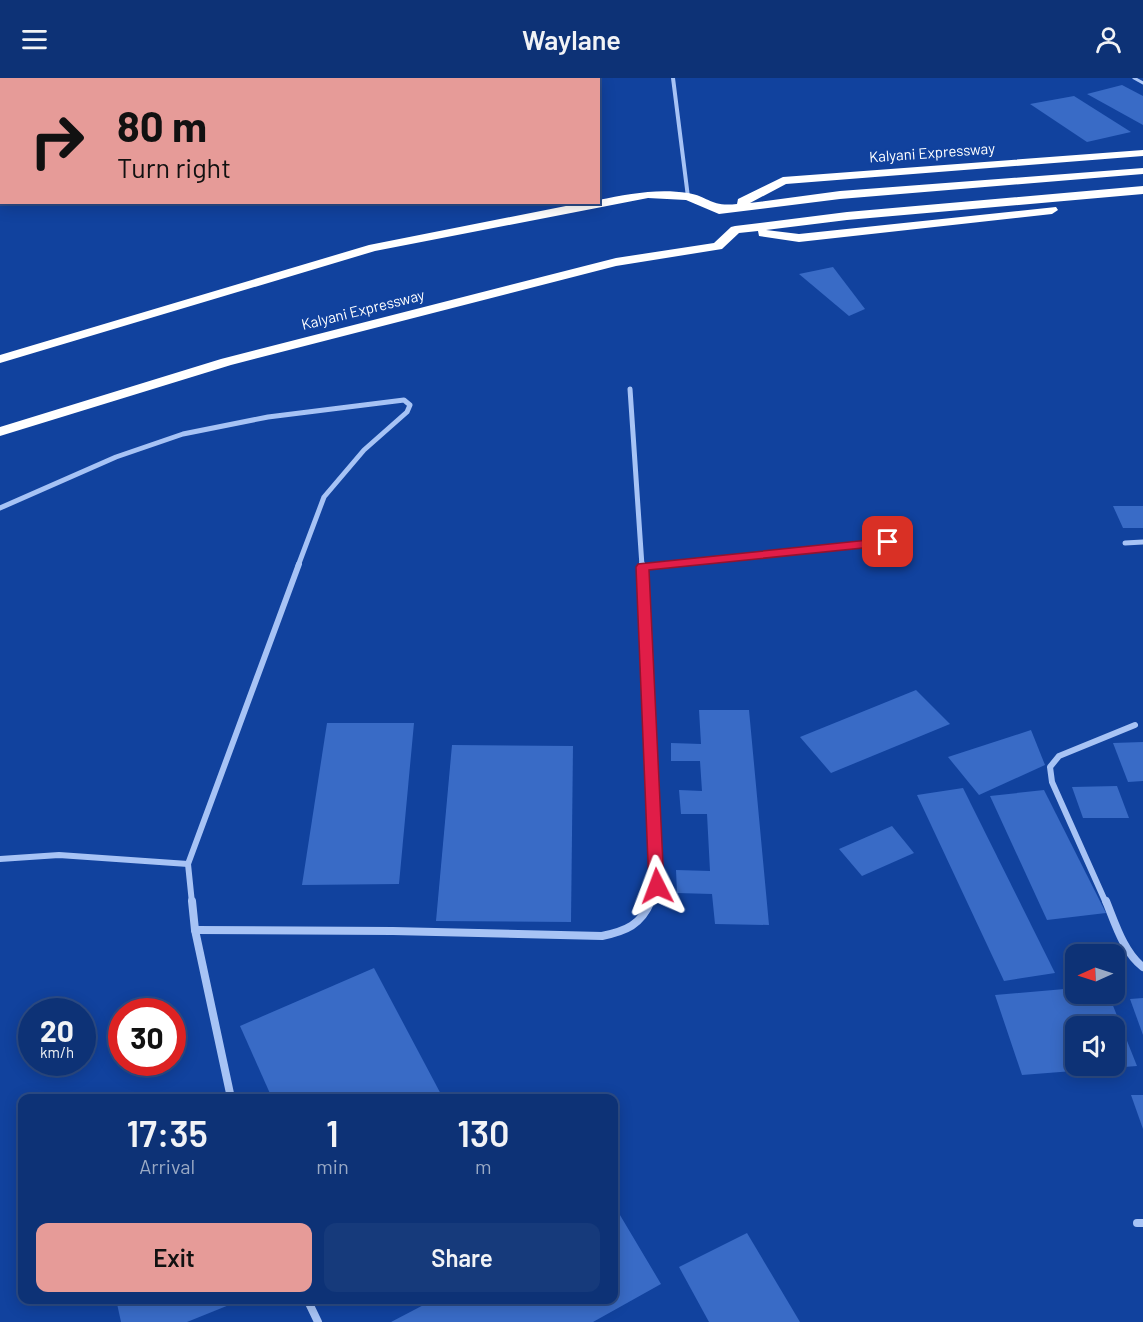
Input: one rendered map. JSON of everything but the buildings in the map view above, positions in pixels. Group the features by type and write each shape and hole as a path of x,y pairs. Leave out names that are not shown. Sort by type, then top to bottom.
{"highway":[{"name":"Kalyani Expressway","path":"724,209 783,181 1143,153"},
{"path":"600,203 648,194 688,196 724,209 840,195 1143,171"},
{"path":"739,230 847,216 1143,190"},
{"path":"739,230 799,238 903,225 1143,202"},
{"path":"0,359 373,248 597,204"},
{"name":"Kalyani Expressway","path":"0,432 226,362 616,262 718,246 739,230"}],"street":[{"path":"673,78 688,196"},
{"path":"195,930 393,931 602,936 628,931 646,916 657,886 642,567 630,389"},
{"path":"0,508 77,473 155,442 206,428 382,400 397,399 408,402 408,411 393,422 345,468 324,497 188,864 195,930 230,1094"},
{"path":"642,567 910,540"},
{"path":"1125,543 1143,542"},
{"path":"1135,725 1059,756 1052,760 1049,769 1052,782 1125,944 1136,962 1143,967"},
{"path":"0,859 59,855 188,864"},
{"path":"309,1304 318,1322"}],"lane":[{"path":"1134,78 1143,83"}],"route":[{"path":"657,886 642,567 888,542"}]}
